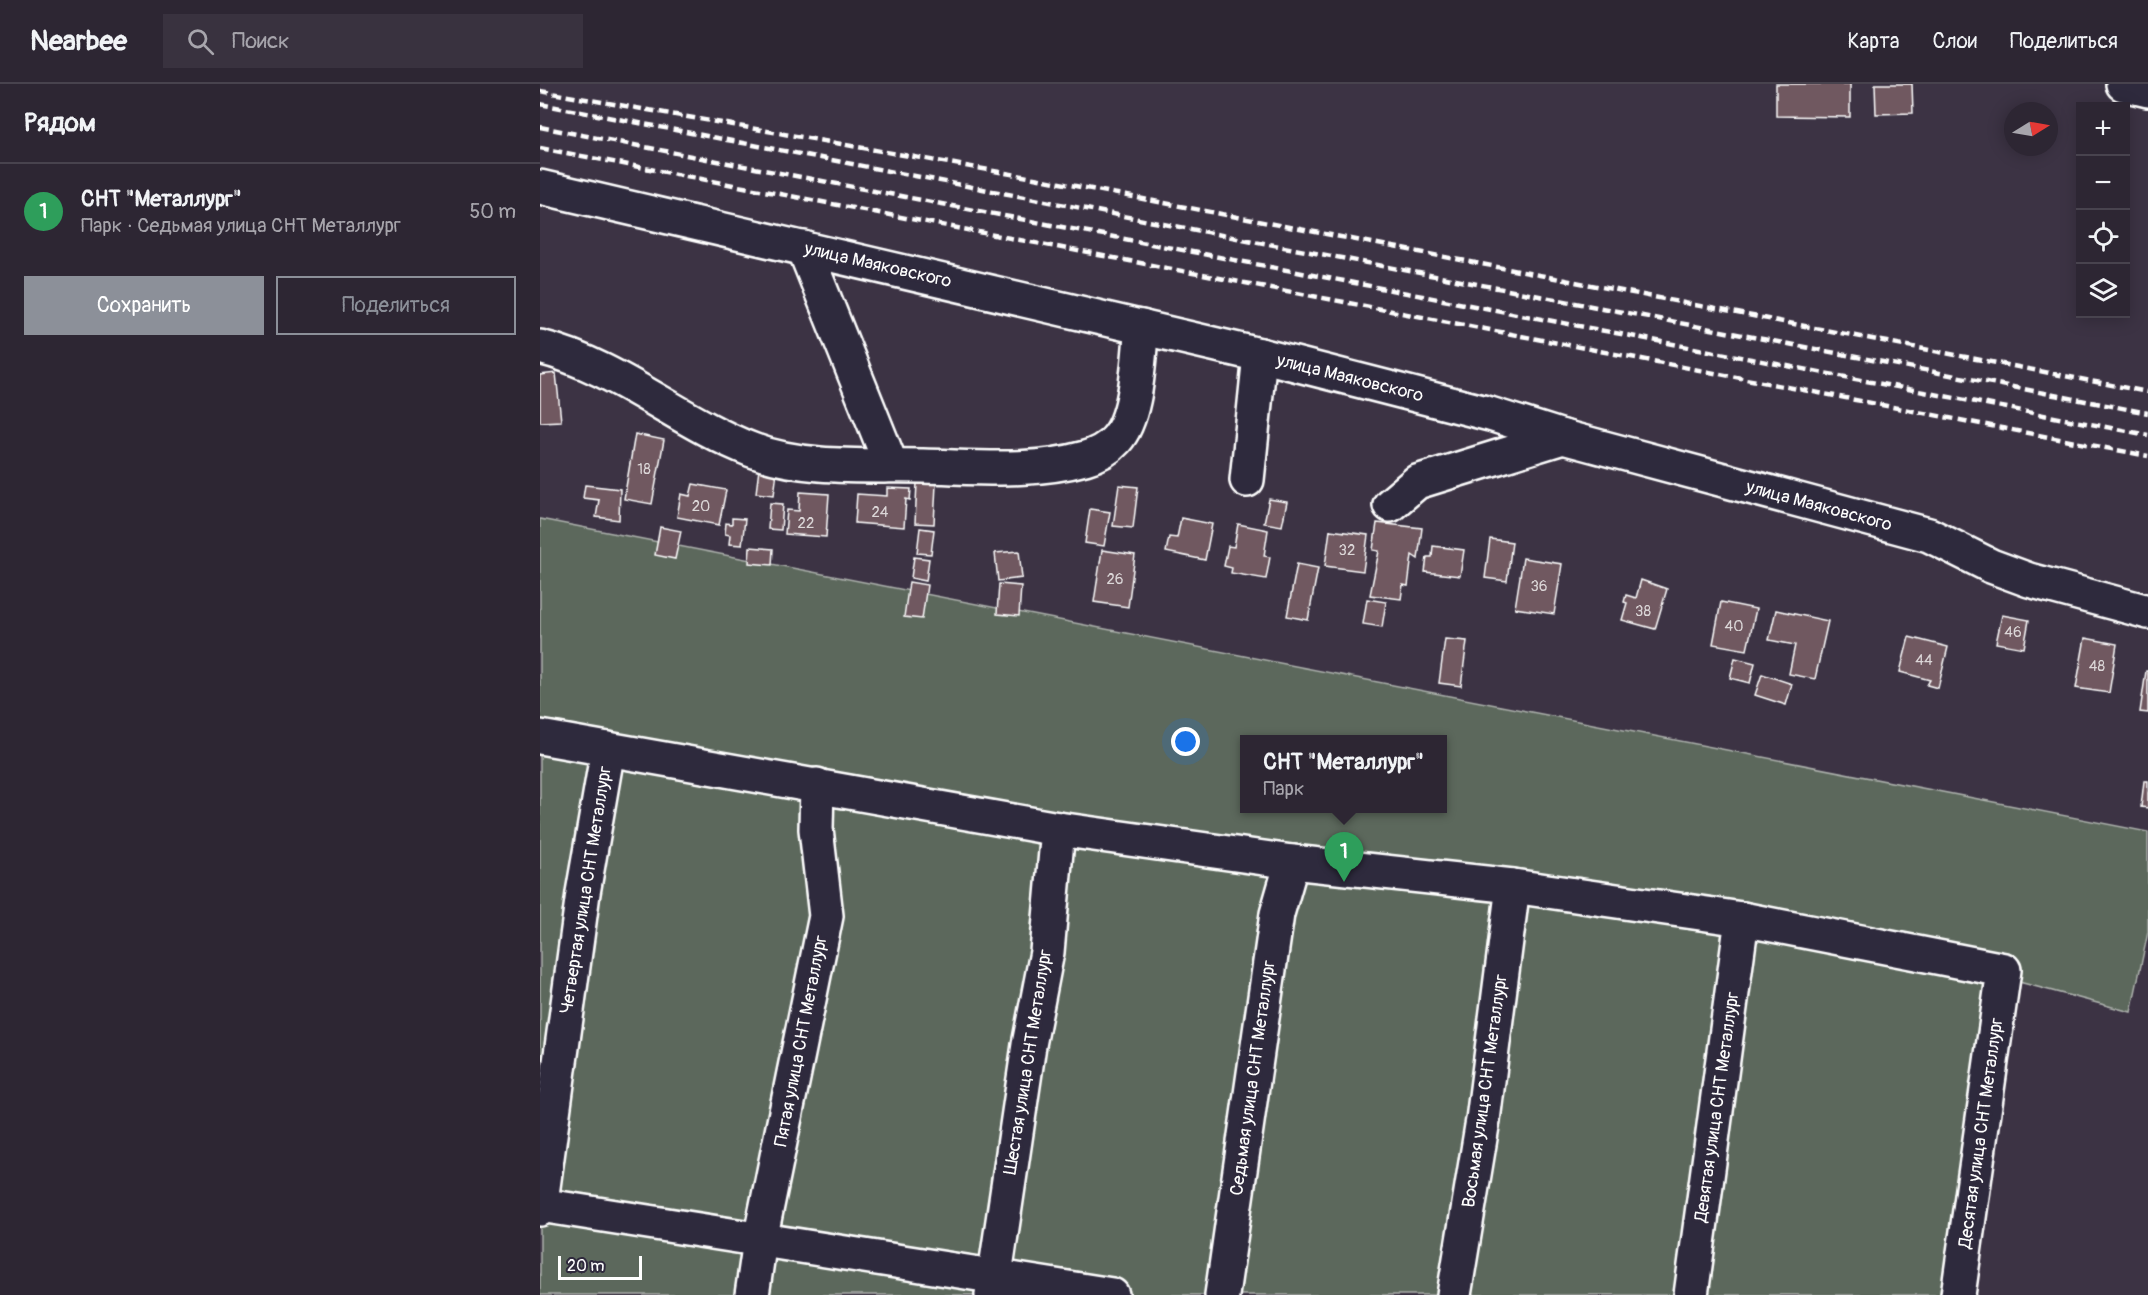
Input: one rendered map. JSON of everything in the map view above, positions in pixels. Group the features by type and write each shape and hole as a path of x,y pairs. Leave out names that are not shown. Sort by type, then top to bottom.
{"street":[{"path":"2123,84 2148,90"},
{"name":"улица Маяковского","path":"540,186 1260,354 1490,414 1563,436 1929,535 1991,566 2029,580 2148,612"},
{"path":"804,248 891,465"},
{"path":"540,347 630,386 694,423 752,450 795,460 1015,468 1086,458 1105,450 1116,441 1128,419 1142,327"},
{"path":"1247,480 1260,354"},
{"path":"1390,506 1417,482 1563,436"},
{"path":"540,737 1058,829 1292,862 1513,886 1742,919"},
{"name":"Четвертая улица СНТ Металлург","path":"540,1206 583,893 608,749"},
{"name":"Пятая улица СНТ Металлург","path":"752,1295 760,1240 826,916 816,829 817,785"},
{"name":"Шестая улица СНТ Металлург","path":"993,1286 1029,1045 1047,952 1058,829"},
{"name":"Седьмая улица СНТ Металлург","path":"1222,1295 1277,914 1292,862"},
{"name":"Восьмая улица СНТ Металлург","path":"1454,1295 1483,1120 1513,886"},
{"name":"Десятая улица СНТ Металлург","path":"1742,919 2004,970 1958,1295"},
{"name":"Девятая улица СНТ Металлург","path":"1691,1295 1742,919"},
{"path":"540,1206 760,1240 993,1286 1112,1295"}],"green space":[{"path":"540,519 2148,832 2148,932 2131,1012 2019,982 1968,1295 540,1295"}],"building":[{"path":"1776,84 1850,84 1850,117 1776,116"},
{"path":"1875,84 1912,84 1913,113 1876,114"},
{"path":"556,373 561,421 540,422 540,375"},
{"path":"635,434 664,440 652,504 624,499"},
{"path":"759,469 777,472 774,495 756,493"},
{"path":"917,483 936,484 934,524 915,523"},
{"path":"693,484 726,490 719,525 677,517 681,494 690,496"},
{"path":"585,485 620,489 619,520 596,517 599,500 583,498"},
{"path":"1119,485 1138,487 1133,528 1113,526"},
{"path":"887,488 911,489 910,500 906,499 904,527 855,523 857,494 887,496"},
{"path":"800,492 829,494 826,537 785,534 787,510 799,511"},
{"path":"1269,499 1287,502 1282,526 1264,523"},
{"path":"770,503 783,504 781,530 768,529"},
{"path":"1090,509 1110,512 1104,546 1085,543"},
{"path":"732,518 745,519 742,545 729,544 730,535 725,534 726,523 732,524"},
{"path":"1181,518 1212,524 1205,560 1166,552 1169,537 1177,538"},
{"path":"1377,523 1422,528 1418,559 1412,555 1408,586 1403,585 1401,599 1370,595 1379,551 1373,550"},
{"path":"1238,524 1268,530 1264,556 1270,557 1266,579 1231,573 1232,568 1224,566 1228,546 1234,547"},
{"path":"660,527 681,531 675,559 655,555"},
{"path":"920,528 934,530 931,554 917,553"},
{"path":"1330,530 1368,535 1363,571 1325,566"},
{"path":"1490,539 1512,542 1507,581 1485,578"},
{"path":"1433,546 1464,550 1460,576 1425,572 1427,557 1432,557"},
{"path":"750,547 773,549 772,565 749,563"},
{"path":"1102,550 1135,555 1128,607 1094,602"},
{"path":"1019,551 1022,578 998,581 995,553"},
{"path":"914,557 929,559 926,581 911,578"},
{"path":"1523,558 1562,564 1554,614 1515,608"},
{"path":"1297,564 1318,568 1308,620 1287,616"},
{"path":"1641,580 1667,589 1655,629 1622,620 1627,603 1624,602 1626,595 1636,598"},
{"path":"909,582 927,585 922,619 904,617"},
{"path":"999,584 1021,586 1019,616 997,614"},
{"path":"1367,599 1386,602 1382,627 1363,624"},
{"path":"1721,602 1756,609 1747,650 1713,644"},
{"path":"1776,610 1828,621 1815,679 1789,674 1795,645 1769,640"},
{"path":"2002,615 2029,620 2024,648 1996,643"},
{"path":"1909,637 1948,647 1938,688 1927,685 1930,680 1900,672"},
{"path":"2085,638 2117,644 2109,693 2076,688"},
{"path":"1445,639 1467,641 1461,686 1439,683"},
{"path":"1735,658 1755,663 1750,683 1730,678"},
{"path":"2146,671 2148,671 2148,713 2140,712"},
{"path":"1762,674 1792,684 1786,705 1755,695"},
{"path":"2144,781 2148,781 2148,808 2141,807"}],"railway":[{"path":"540,91 1034,178 2148,392"},
{"path":"540,104 2148,413"},
{"path":"540,127 2148,435"},
{"path":"540,148 2148,456"}],"place":[{"name":"СНТ \"Металлург\"","path":"1344,882"}]}
